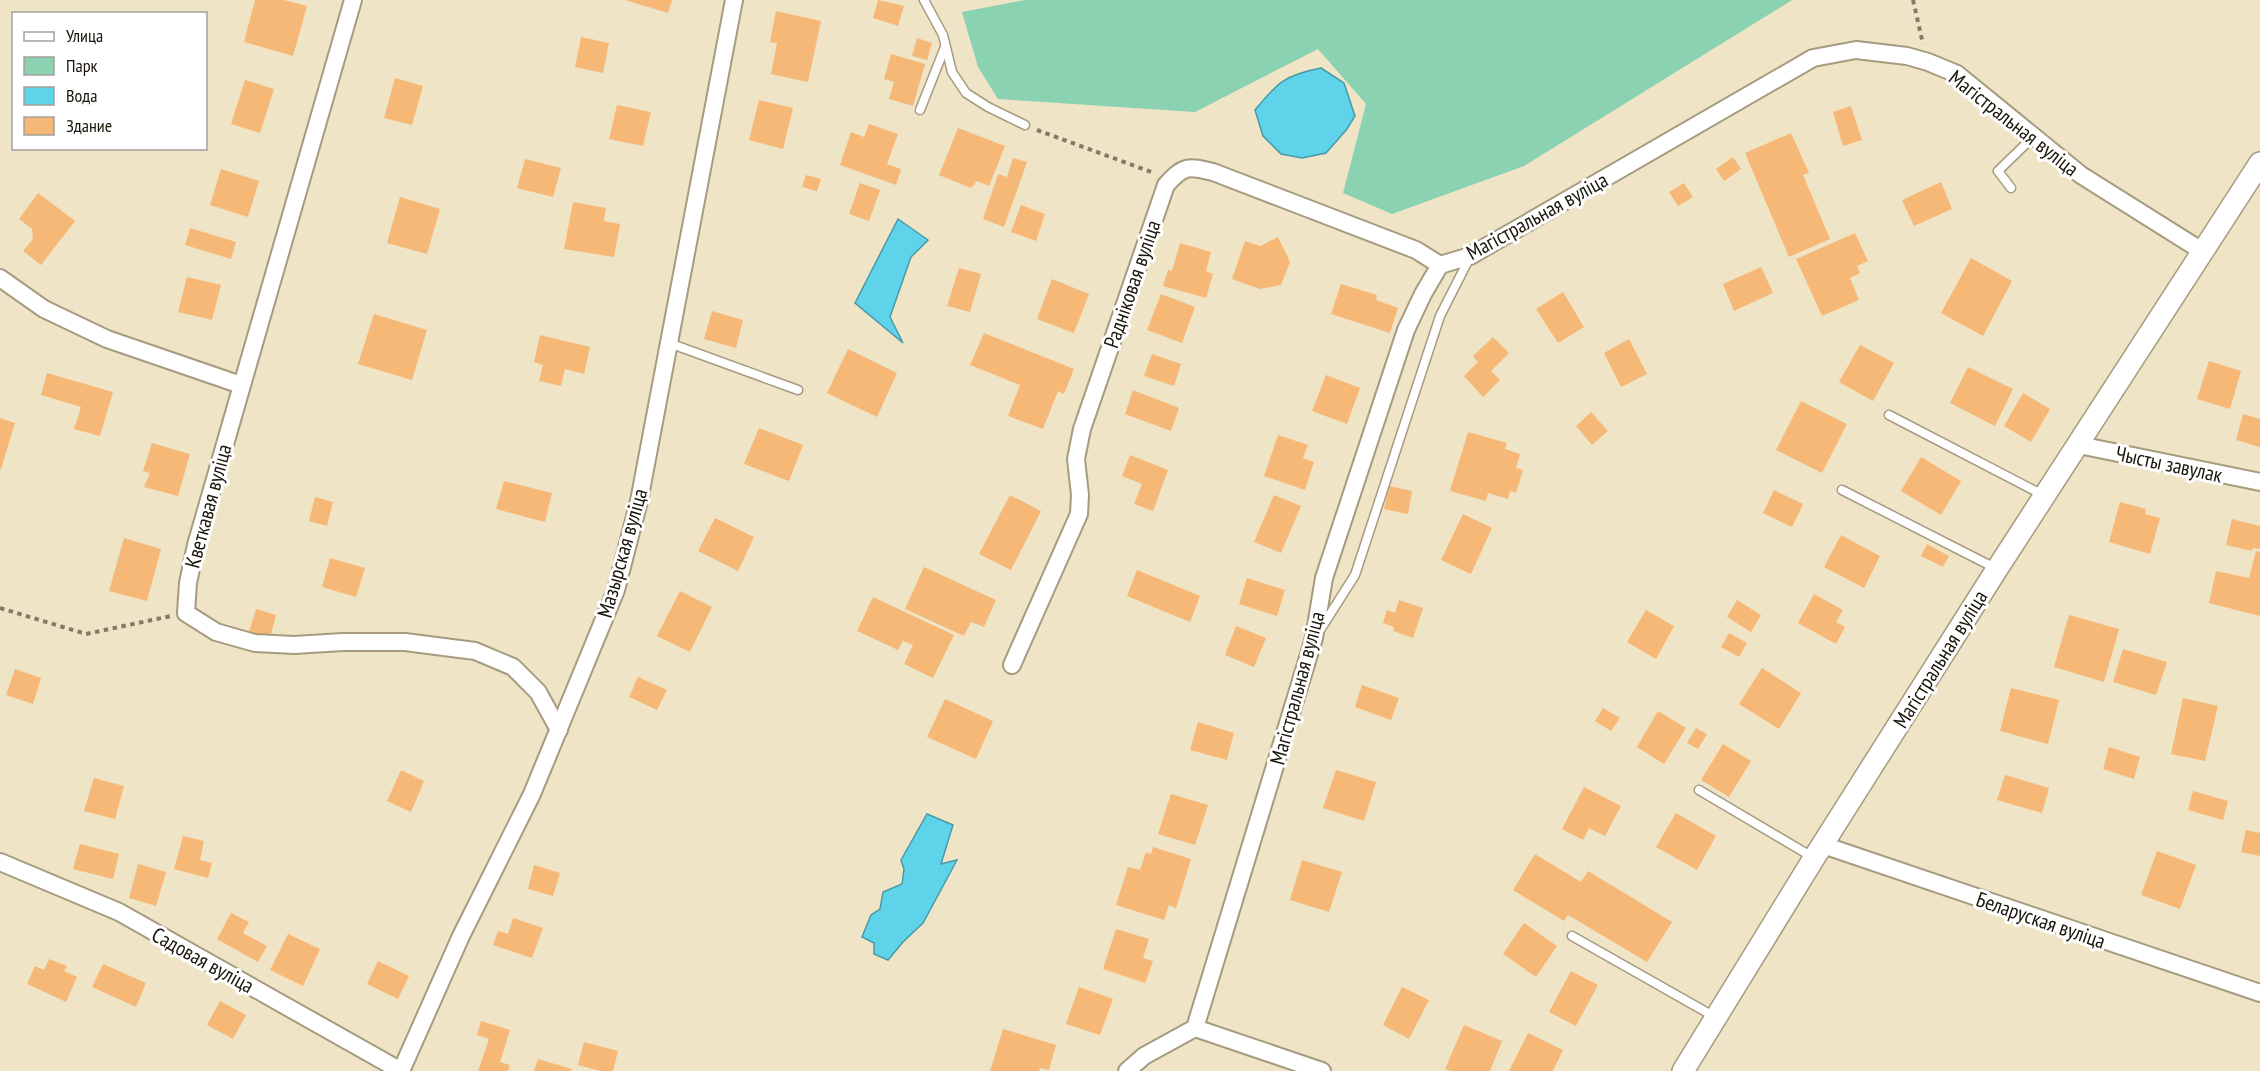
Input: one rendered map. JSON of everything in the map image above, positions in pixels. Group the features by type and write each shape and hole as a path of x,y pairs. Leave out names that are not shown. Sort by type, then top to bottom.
{"street":[{"name":"Кветкавая вуліца","path":"186,613 188,583 196,545 353,0"},
{"name":"Мазырская вуліца","path":"401,1071 461,936 532,794 616,590 639,501 734,0"},
{"name":"Магістральная вуліца","path":"1196,1028 1314,638 1324,578 1406,330 1440,264 1470,256 1814,58 1856,50 1907,57 1928,62 1957,74 2081,175 2202,252"},
{"name":"Магістральная вуліца","path":"1683,1071 1997,568 2260,163"},
{"path":"1172,179 1179,171 1191,167 1213,172 1416,250 1440,264"},
{"name":"Радніковая вуліца","path":"1012,665 1079,514 1080,495 1076,459 1082,429 1166,185 1172,179"},
{"path":"0,278 44,309 107,339 241,385"},
{"name":"Чысты завулак","path":"2079,445 2260,482"},
{"path":"186,613 216,632 255,644 405,642 475,651 513,667 538,692 559,730"},
{"name":"Беларуская вуліца","path":"1818,852 2260,993"},
{"name":"Садовая вуліца","path":"0,862 119,912 401,1071"},
{"path":"1127,1071 1144,1056 1196,1028 1322,1071"}],"lane":[{"path":"924,0 943,35 952,72 966,93 1025,126"},
{"path":"920,110 946,46"},
{"path":"2011,188 1998,171 2034,136"},
{"path":"1314,638 1355,575 1440,316 1470,256"},
{"path":"668,342 798,390"},
{"path":"1889,415 2045,496"},
{"path":"1842,490 1997,568"},
{"path":"1699,790 1818,852"},
{"path":"1572,936 1717,1018"}],"path":[{"path":"1913,0 1928,62"},
{"path":"1025,126 1172,179"},
{"path":"0,608 86,634 186,613"}],"green space":[{"path":"1025,0 1792,0 1524,166 1392,214 1343,193 1366,104 1318,49 1195,112 998,99 978,67 962,12"}],"water":[{"path":"1321,68 1344,83 1355,116 1326,153 1302,158 1281,154 1263,136 1255,110 1283,81"},
{"path":"898,219 928,240 911,257 890,317 903,343 855,303"},
{"path":"927,814 953,825 941,864 957,860 923,923 888,960 874,954 874,943 862,937 871,915 880,909 883,892 902,884 904,869 901,860"}],"building":[{"path":"255,0 284,0 307,6 293,56 244,42"},
{"path":"625,0 672,0 668,13"},
{"path":"878,0 904,6 898,26 873,18"},
{"path":"776,11 821,21 808,82 771,74 777,43 770,42"},
{"path":"581,37 609,43 603,73 575,67"},
{"path":"917,38 932,43 927,60 912,56"},
{"path":"891,54 925,64 913,106 889,99 894,82 884,79"},
{"path":"395,78 423,86 412,125 384,118"},
{"path":"245,80 274,89 260,133 231,124"},
{"path":"759,100 793,108 783,149 749,140"},
{"path":"617,105 651,112 643,146 609,139"},
{"path":"1851,106 1862,140 1843,146 1833,112"},
{"path":"869,124 898,134 887,164 901,169 896,185 840,165 851,132 864,137"},
{"path":"958,128 1005,146 989,186 977,181 971,188 939,175"},
{"path":"1791,133 1809,173 1803,175 1830,239 1789,257 1745,153"},
{"path":"1733,157 1741,169 1724,181 1716,169"},
{"path":"1013,158 1027,162 1004,227 983,219 998,174 1007,177"},
{"path":"525,159 561,168 553,197 517,188"},
{"path":"221,169 259,181 248,217 210,205"},
{"path":"806,175 821,179 817,191 802,187"},
{"path":"1941,182 1952,209 1914,226 1902,200"},
{"path":"860,183 880,190 869,221 849,214"},
{"path":"1684,183 1693,197 1678,206 1669,192"},
{"path":"38,193 75,221 41,265 23,251 33,239 32,229 19,219"},
{"path":"400,197 440,209 427,254 387,243"},
{"path":"573,202 606,208 604,221 620,224 614,257 564,249"},
{"path":"1021,205 1045,214 1036,241 1011,232"},
{"path":"190,228 236,242 231,259 185,245"},
{"path":"1855,233 1868,261 1857,266 1860,273 1850,278 1859,300 1822,316 1796,259"},
{"path":"1278,237 1290,262 1281,285 1260,289 1232,279 1245,241 1260,246"},
{"path":"1180,243 1211,252 1206,271 1213,274 1206,298 1163,286 1168,270 1172,271"},
{"path":"1971,258 2012,281 1983,336 1941,313"},
{"path":"1761,267 1773,293 1734,311 1723,284"},
{"path":"959,268 981,274 970,312 947,306"},
{"path":"187,277 221,285 212,320 178,312"},
{"path":"1052,279 1089,294 1074,333 1037,319"},
{"path":"1341,284 1377,295 1376,300 1398,308 1390,333 1331,314"},
{"path":"1563,292 1584,327 1558,343 1536,309"},
{"path":"1161,294 1195,307 1182,343 1147,330"},
{"path":"712,311 743,320 736,348 704,339"},
{"path":"374,314 427,330 412,380 358,364"},
{"path":"984,333 1074,369 1064,394 1058,391 1043,429 1008,416 1020,385 970,365"},
{"path":"540,335 590,347 584,374 565,369 561,386 539,381 543,365 534,362"},
{"path":"1493,337 1509,353 1491,371 1500,380 1483,397 1464,376 1478,362 1473,356"},
{"path":"1629,339 1647,374 1621,387 1604,353"},
{"path":"1860,345 1894,363 1873,401 1839,382"},
{"path":"848,349 897,373 877,417 827,393"},
{"path":"1152,354 1181,364 1174,386 1144,376"},
{"path":"2209,361 2241,371 2230,409 2197,399"},
{"path":"1968,367 2013,389 1995,426 1950,403"},
{"path":"47,373 113,392 100,436 74,429 81,407 41,395"},
{"path":"1326,375 1360,388 1347,424 1312,411"},
{"path":"1133,390 1179,408 1171,431 1125,414"},
{"path":"2023,393 2050,409 2031,442 2004,426"},
{"path":"1801,401 1847,424 1822,473 1776,450"},
{"path":"1591,412 1608,431 1592,445 1576,426"},
{"path":"2243,414 2260,419 2260,447 2236,440"},
{"path":"0,418 15,423 1,469 0,469"},
{"path":"759,428 803,445 789,481 744,464"},
{"path":"1468,432 1507,443 1505,449 1520,454 1516,468 1523,470 1516,493 1510,491 1508,499 1488,493 1486,501 1450,491"},
{"path":"1278,435 1308,445 1303,458 1314,462 1305,490 1264,476"},
{"path":"152,443 190,454 178,496 144,487 150,473 143,471"},
{"path":"1130,455 1168,470 1153,511 1134,504 1142,484 1122,476"},
{"path":"1921,457 1961,481 1941,515 1901,491"},
{"path":"504,481 552,493 545,522 496,509"},
{"path":"1389,486 1412,491 1408,514 1384,509"},
{"path":"1774,490 1803,504 1792,527 1763,513"},
{"path":"1010,495 1041,511 1011,570 979,554"},
{"path":"1274,495 1301,506 1281,553 1254,542"},
{"path":"315,497 333,502 327,526 309,521"},
{"path":"2120,502 2146,509 2145,514 2160,518 2150,554 2109,542"},
{"path":"1463,514 1492,528 1471,574 1441,560"},
{"path":"715,518 754,537 738,571 698,551"},
{"path":"2232,519 2260,526 2260,549 2253,548 2252,551 2226,545"},
{"path":"1841,535 1880,556 1864,588 1824,567"},
{"path":"124,538 161,549 147,601 109,591"},
{"path":"1927,544 1949,556 1943,567 1921,556"},
{"path":"2256,551 2260,552 2260,616 2209,603 2216,571 2249,578"},
{"path":"330,558 365,568 356,597 322,587"},
{"path":"924,567 996,600 984,627 971,622 964,636 905,609"},
{"path":"1137,570 1200,596 1190,622 1127,596"},
{"path":"1247,578 1285,590 1277,616 1239,604"},
{"path":"680,591 712,607 690,652 657,636"},
{"path":"1814,594 1843,610 1836,622 1845,627 1836,644 1798,623"},
{"path":"873,597 954,635 933,678 904,664 913,645 903,641 898,650 857,631"},
{"path":"1399,600 1423,608 1413,638 1393,631 1394,627 1383,623 1387,610 1395,613"},
{"path":"1737,600 1761,615 1751,632 1727,617"},
{"path":"256,609 276,615 270,638 249,632"},
{"path":"1646,610 1674,626 1656,659 1627,642"},
{"path":"2069,615 2119,629 2104,682 2054,667"},
{"path":"1236,626 1266,638 1254,667 1225,655"},
{"path":"1729,633 1747,643 1739,657 1721,647"},
{"path":"2123,649 2167,662 2156,695 2113,682"},
{"path":"1762,668 1801,693 1779,729 1739,704"},
{"path":"15,669 41,678 33,704 6,695"},
{"path":"638,677 667,690 657,710 629,697"},
{"path":"1362,685 1399,698 1391,720 1355,707"},
{"path":"2011,688 2059,700 2048,744 2000,731"},
{"path":"2183,698 2218,706 2205,761 2171,754"},
{"path":"945,699 993,721 976,759 927,737"},
{"path":"1603,708 1620,718 1611,731 1595,721"},
{"path":"1658,711 1686,728 1664,764 1637,747"},
{"path":"1198,722 1234,733 1227,760 1190,750"},
{"path":"1696,728 1707,734 1698,749 1687,743"},
{"path":"1723,744 1751,761 1729,797 1701,780"},
{"path":"2109,747 2140,757 2134,779 2103,769"},
{"path":"401,770 424,781 411,812 387,801"},
{"path":"1336,770 1376,782 1364,821 1323,808"},
{"path":"2005,775 2049,788 2042,813 1997,800"},
{"path":"94,778 124,786 115,819 84,811"},
{"path":"1584,787 1621,806 1605,836 1589,828 1583,840 1562,829"},
{"path":"2193,791 2228,801 2223,820 2188,810"},
{"path":"1171,794 1208,805 1195,845 1158,834"},
{"path":"1676,813 1716,836 1697,870 1656,847"},
{"path":"2246,830 2260,833 2260,856 2241,852"},
{"path":"183,836 204,841 200,860 212,863 208,878 174,869"},
{"path":"80,844 119,854 113,879 73,869"},
{"path":"1153,847 1191,859 1176,908 1169,905 1164,920 1116,905 1128,867 1140,870 1146,852 1151,854"},
{"path":"2157,851 2196,865 2180,909 2141,895"},
{"path":"1535,854 1581,882 1588,871 1672,922 1647,962 1568,915 1564,921 1513,890"},
{"path":"1302,860 1342,872 1329,912 1290,900"},
{"path":"138,864 166,872 156,906 129,898"},
{"path":"534,865 560,873 553,896 528,889"},
{"path":"231,913 249,922 243,933 267,946 258,962 217,939"},
{"path":"513,918 543,928 532,958 493,945 498,931 508,934"},
{"path":"1524,923 1557,946 1536,977 1503,954"},
{"path":"1116,929 1149,939 1143,958 1153,961 1145,983 1103,969"},
{"path":"288,934 320,949 303,986 270,970"},
{"path":"49,959 67,966 64,971 77,977 66,1002 27,984 35,966 44,970"},
{"path":"378,961 409,976 398,999 367,984"},
{"path":"103,964 146,983 136,1007 92,987"},
{"path":"1571,971 1598,985 1576,1026 1549,1012"},
{"path":"1079,987 1113,999 1100,1035 1066,1024"},
{"path":"1402,987 1429,1000 1409,1039 1383,1025"},
{"path":"220,1001 246,1015 233,1039 207,1025"},
{"path":"481,1021 510,1030 500,1062 510,1065 508,1071 478,1071 489,1039 477,1035"},
{"path":"1464,1025 1502,1041 1490,1071 1445,1069"},
{"path":"1003,1029 1056,1045 1049,1070 1040,1068 1039,1071 990,1071"},
{"path":"1528,1033 1563,1050 1553,1071 1509,1071"},
{"path":"584,1042 618,1051 613,1071 601,1071 578,1065"},
{"path":"538,1059 572,1069 571,1071 534,1071"}]}
